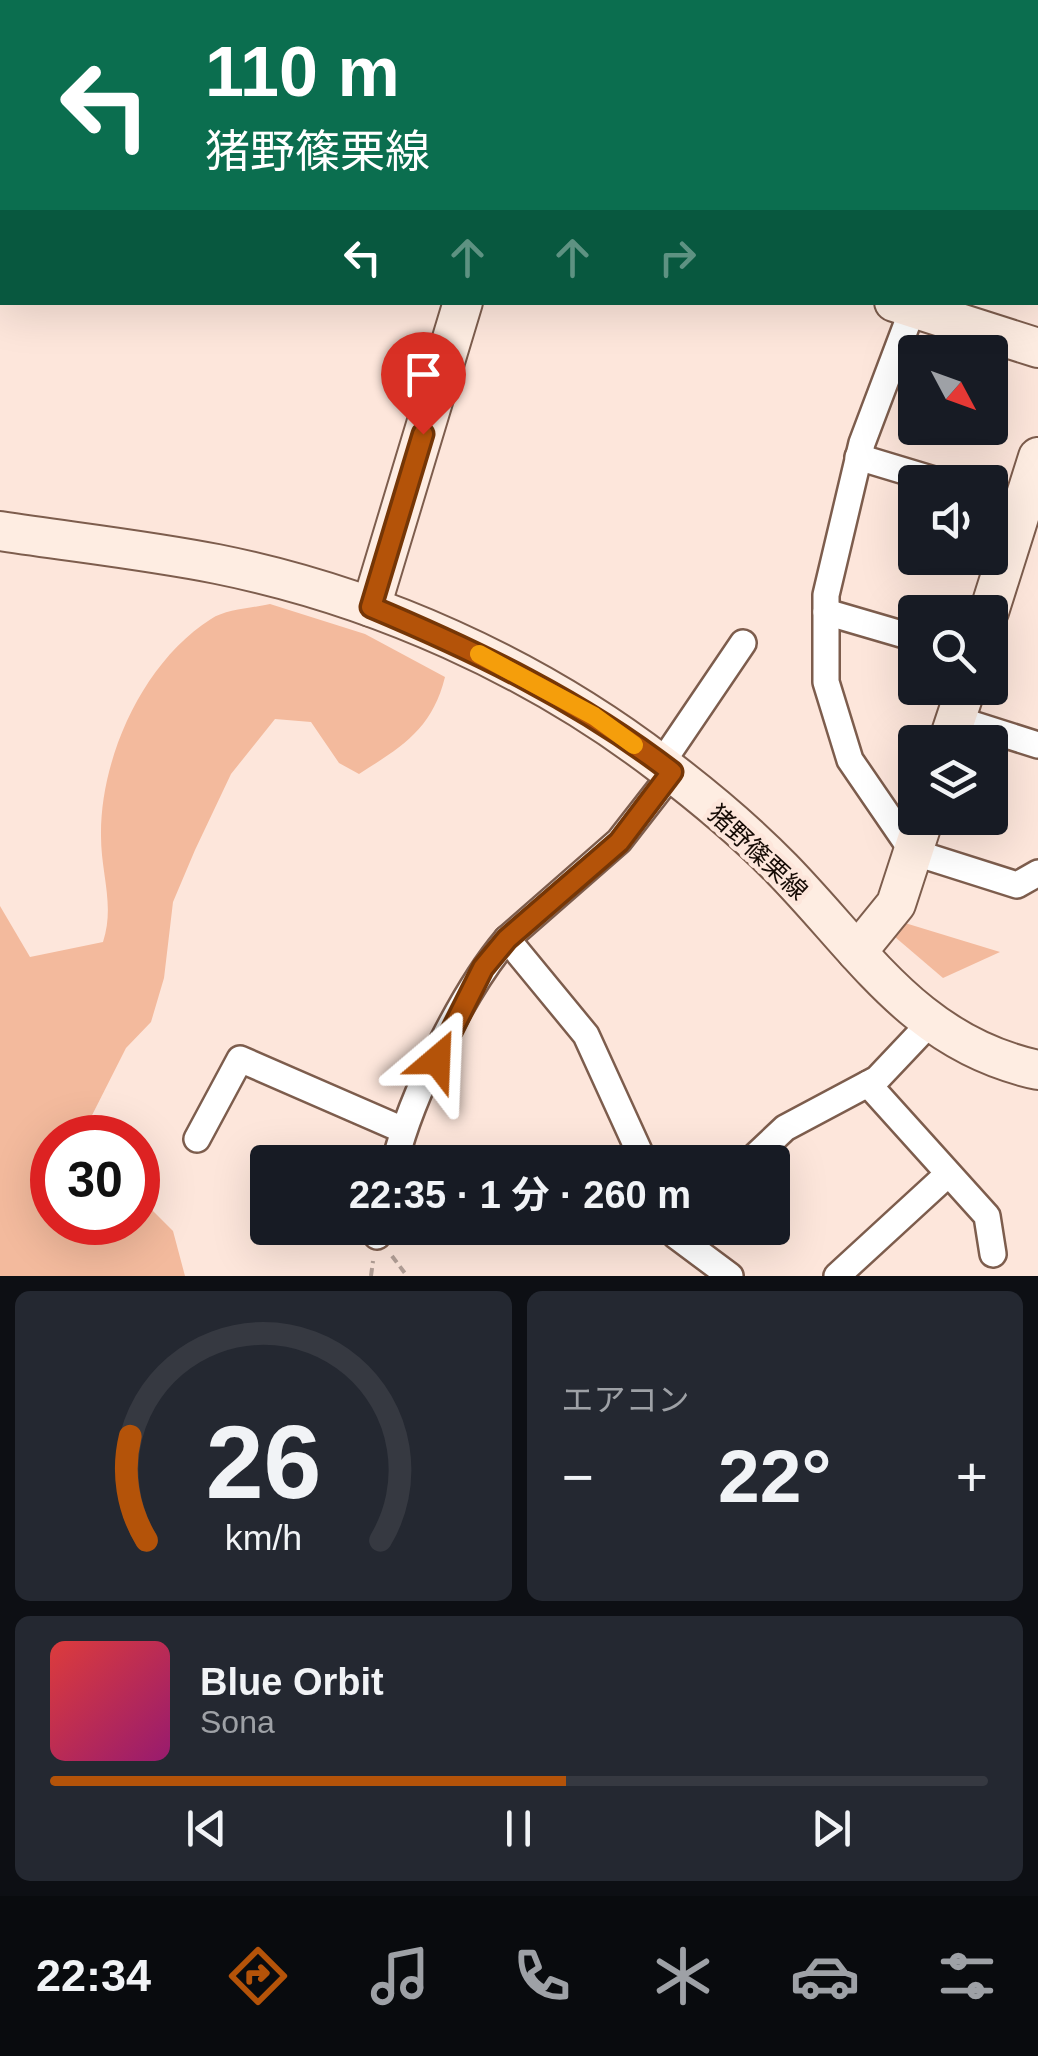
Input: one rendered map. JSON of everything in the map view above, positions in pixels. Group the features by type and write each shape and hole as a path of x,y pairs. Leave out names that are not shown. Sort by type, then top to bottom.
{"main road":[{"path":"371,607 463,305"},
{"path":"904,305 954,311 1038,348"},
{"path":"994,595 1038,457"},
{"name":"猪野篠栗線","path":"0,531 216,564 371,607 532,681 594,716 666,768 780,866 890,990 930,1023 994,1058 1038,1070"},
{"path":"857,952 896,904 918,835"}],"street":[{"path":"898,813 850,760 826,682 826,595 858,457 904,305"},
{"path":"858,457 898,469"},
{"path":"826,612 898,633"},
{"path":"399,1145 403,1130 483,968 507,939 619,842 743,643"},
{"path":"957,716 1038,745"},
{"path":"918,835 1018,885 1038,873"},
{"path":"507,939 586,1036 636,1145"},
{"path":"767,1145 785,1128 868,1084 930,1023"},
{"path":"197,1139 240,1059 403,1130"},
{"path":"868,1084 987,1216 993,1254"},
{"path":"837,1276 948,1174"},
{"path":"694,1245 730,1276"}],"shaded area":[{"path":"270,604 365,634 445,677 439,695 414,734 359,774 339,763 311,722 275,719 231,774 173,902 164,978 151,1022 126,1048 92,1115 30,1115 30,1245 160,1245 160,1218 173,1231 185,1276 0,1276 0,906 30,957 103,942 108,915 101,836 103,806 117,744 146,686 165,660 211,619"},
{"path":"905,923 1000,952 943,978 895,937"}],"slow traffic":[{"path":"479,654 594,716 634,745"}],"route":[{"path":"423,434 371,607 532,681 594,716 672,772 619,842 507,939 483,968 437,1060"}]}
